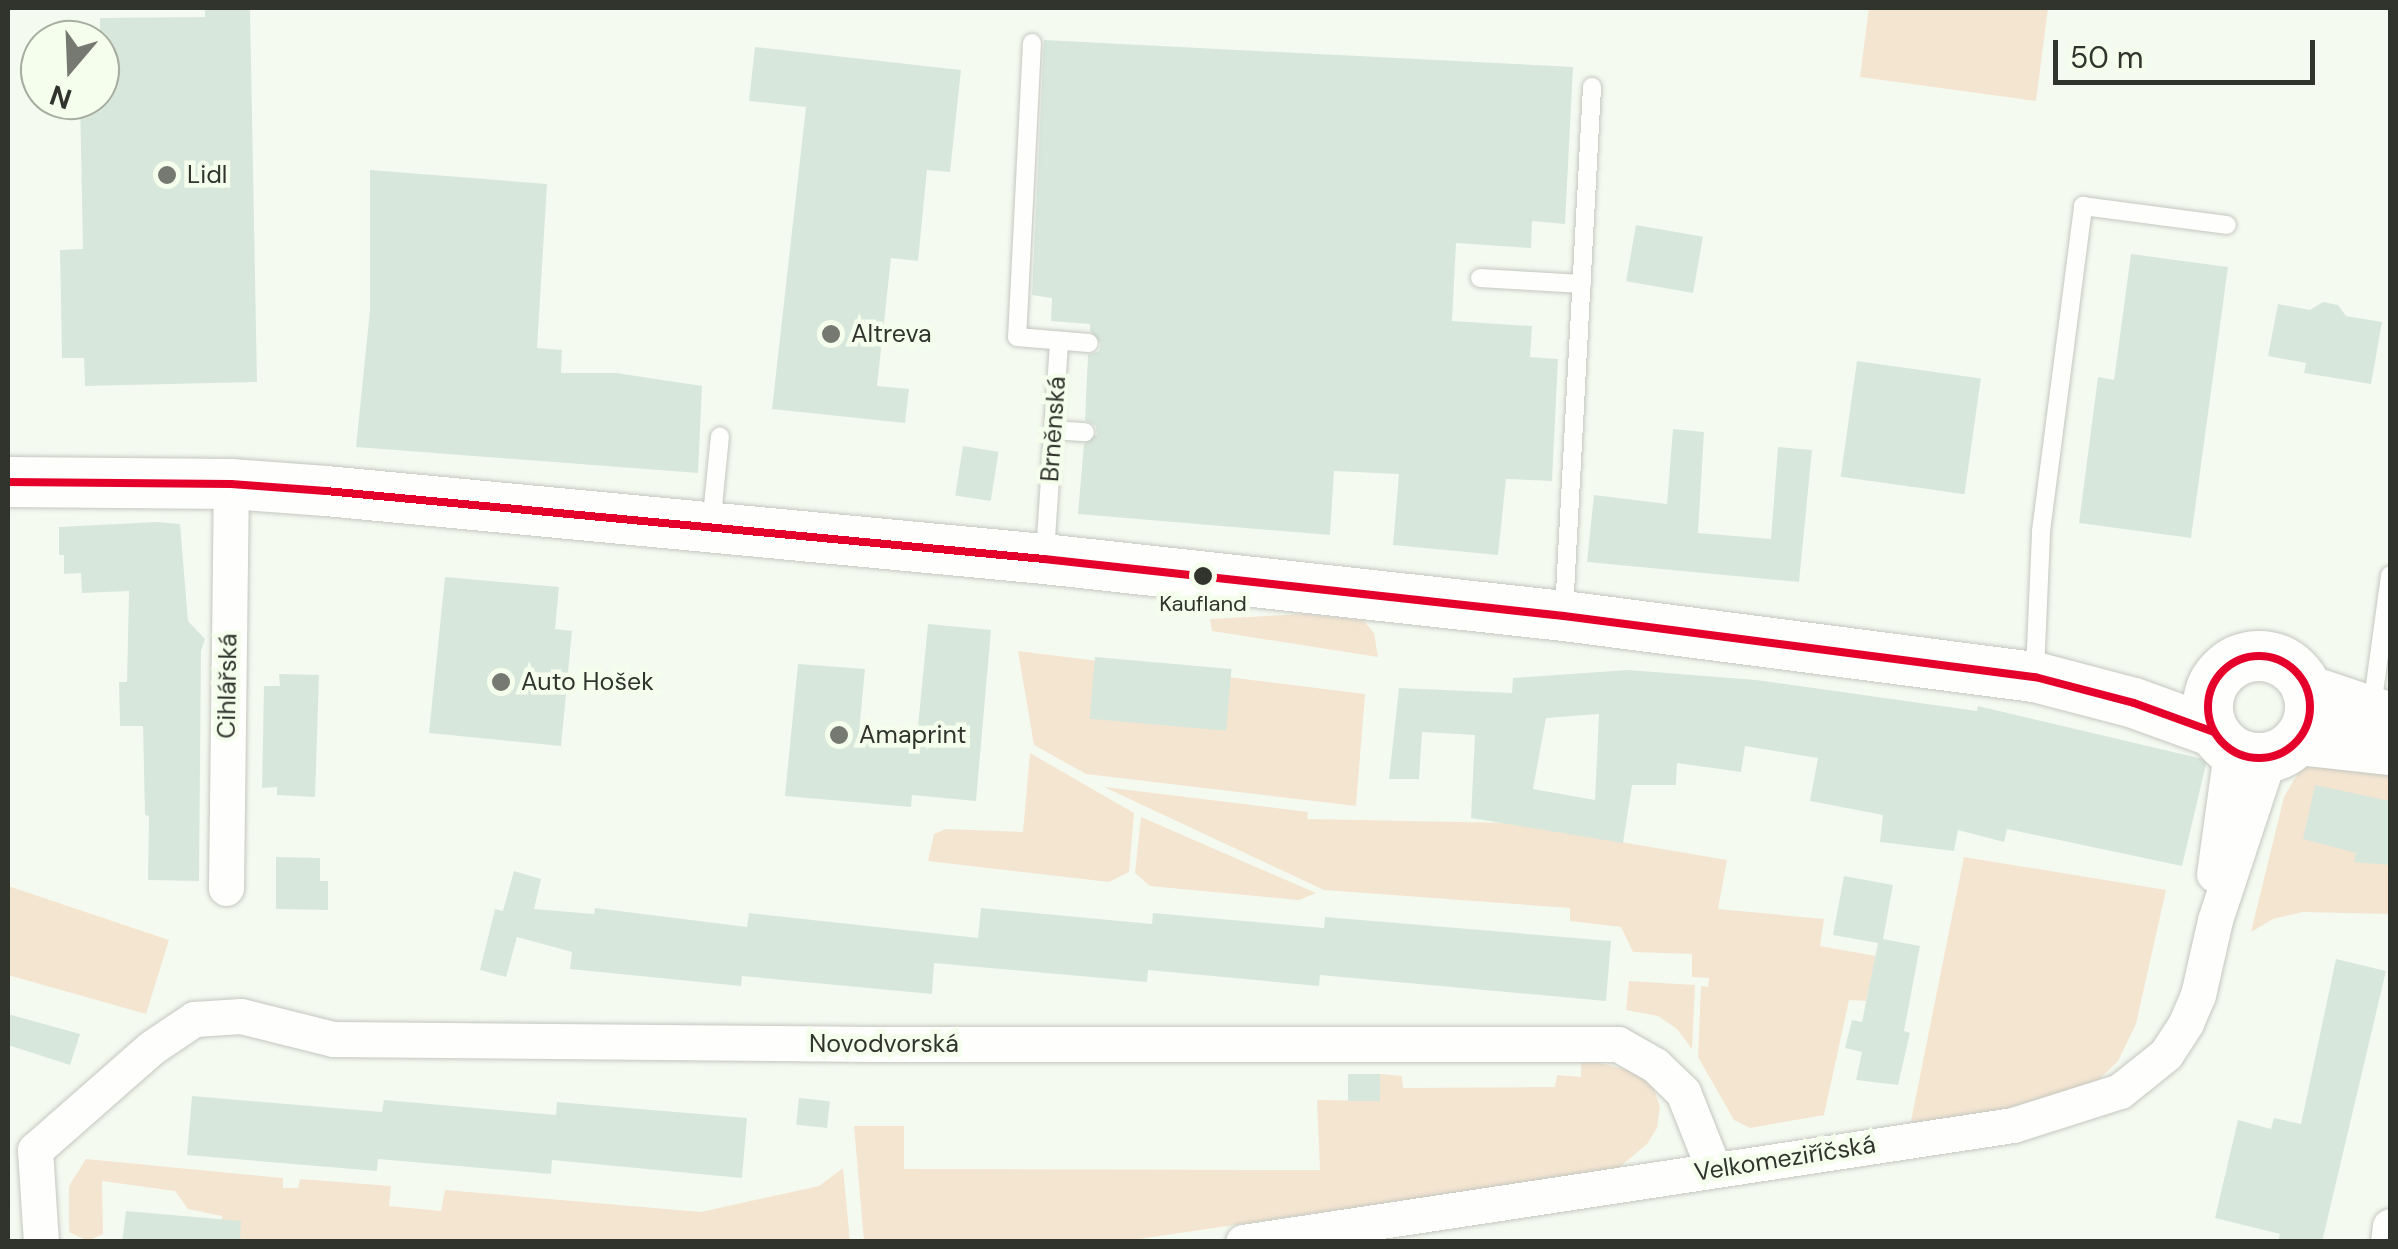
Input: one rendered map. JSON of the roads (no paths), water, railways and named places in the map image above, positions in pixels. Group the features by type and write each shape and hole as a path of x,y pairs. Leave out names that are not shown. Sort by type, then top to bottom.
{"street":[{"path":"8,482 232,484 711,526 1564,616 2035,677 2134,703 2253,745 2384,727"},
{"name":"Cihlářská","path":"226,888 232,484"},
{"path":"2261,655 2292,668 2307,690 2310,714 2253,745 2207,706 2216,678 2228,665 2261,655"},
{"path":"2035,677 2058,671 2216,678"},
{"path":"2307,690 2384,727"},
{"name":"Velkomeziříčská","path":"1244,1242 1408,1229 1714,1170 2013,1125 2120,1092 2166,1054 2198,995 2215,920 2214,869 2253,745"},
{"name":"Novodvorská","path":"41,1242 21,1147 194,1020 242,1016 333,1039 1618,1044 1655,1065 1683,1092 1714,1170"},
{"path":"2388,1242 2390,1226"}],"lane":[{"name":"Brněnská","path":"1032,43 1017,338 1060,341 1044,559"},
{"path":"1564,616 1592,86"},
{"path":"2035,677 2041,531 2083,206 2227,225"},
{"path":"1480,278 1582,284"},
{"path":"1060,341 1089,343"},
{"path":"1054,430 1084,432"},
{"path":"711,526 720,436"},
{"path":"2384,727 2390,575"}],"place":[{"name":"Lidl","path":"167,175"},
{"name":"Altreva","path":"831,334"},
{"name":"Kaufland","path":"1203,576"},
{"name":"Auto Hošek","path":"501,682"},
{"name":"Amaprint","path":"839,735"}]}
